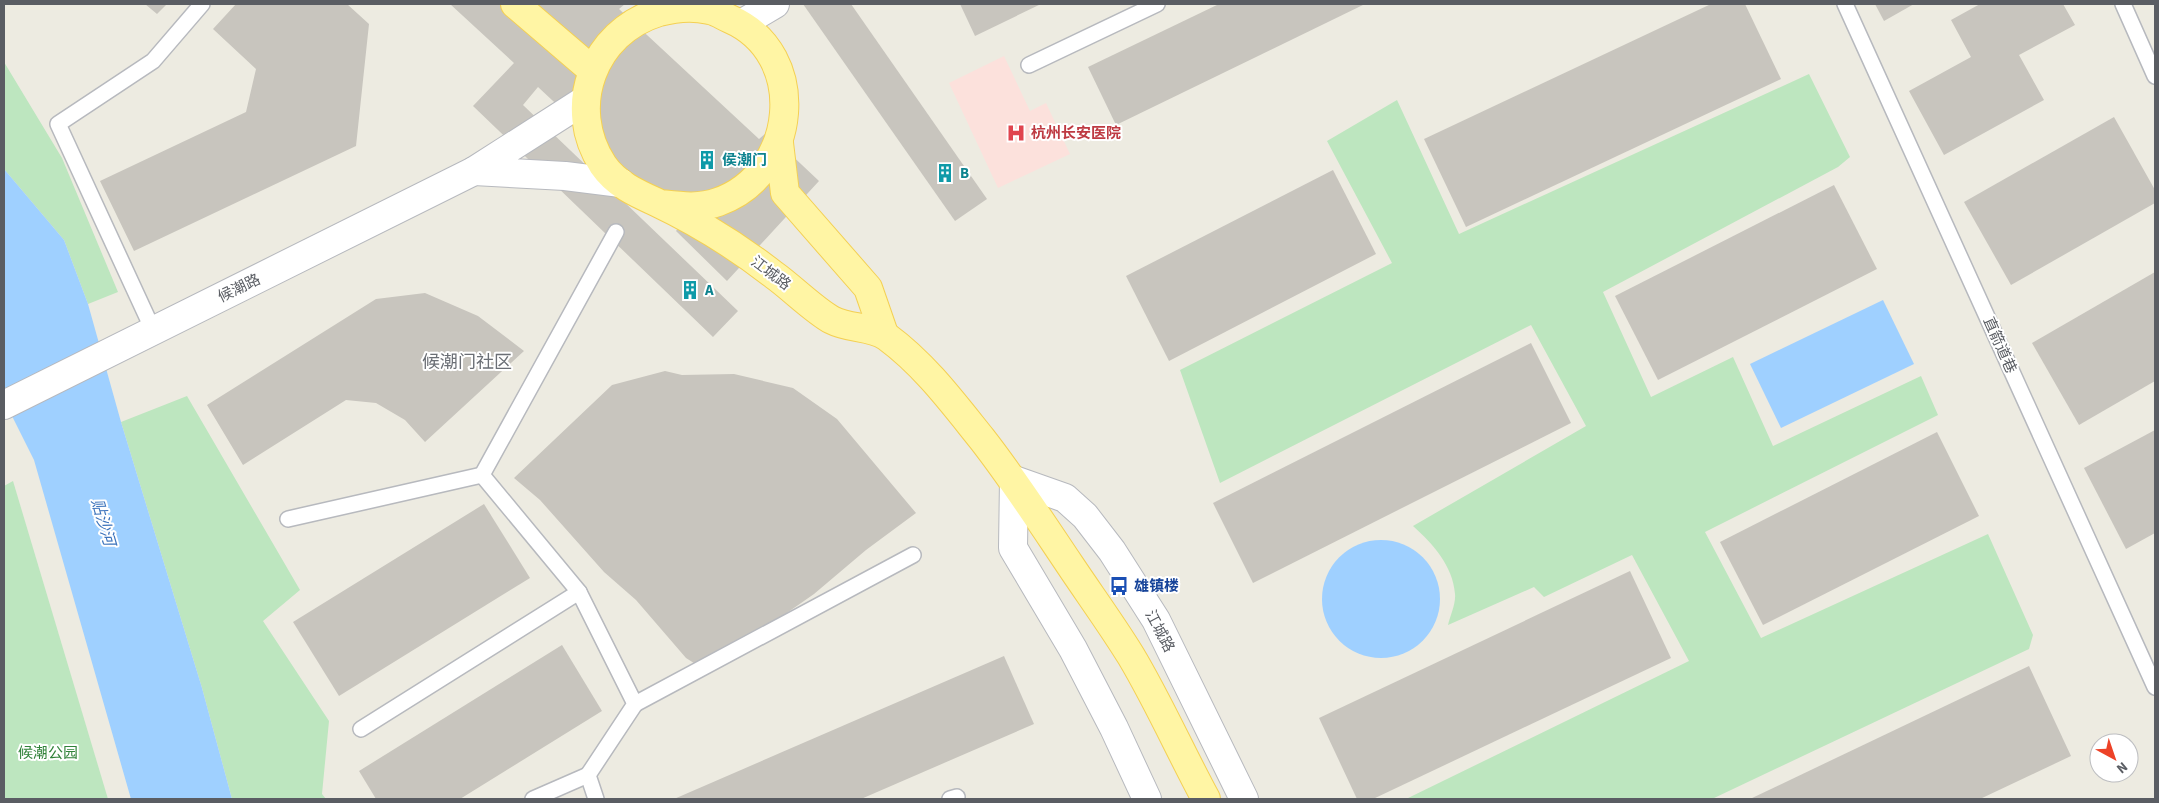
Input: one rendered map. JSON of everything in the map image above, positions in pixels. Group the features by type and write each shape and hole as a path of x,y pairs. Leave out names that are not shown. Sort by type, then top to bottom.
{"main road":[{"path":"515,4 592,70"},
{"name":"江城路","path":"884,334 868,288 785,193 779,143 786,110 781,77 766,46 741,24 710,10 701,9 675,8 641,17 614,38 592,70 585,100 588,135 604,166 628,190 660,204 730,242 833,320 884,334 918,364 948,397 1014,480 1132,659 1206,799"},
{"name":"江城路","path":"660,204 689,207 718,202 743,188 764,168 779,143"}],"street":[{"path":"741,24 775,4"},
{"name":"候潮路","path":"4,405 474,171 585,100"},
{"name":"候潮路","path":"474,171 565,176 621,183"},
{"path":"1014,480 1014,548 1072,649 1114,728 1147,799"},
{"name":"江城路","path":"1014,480 1065,498 1086,516 1112,551 1156,620 1244,799"}],"lane":[{"path":"153,330 58,124 153,61 202,4"},
{"path":"1028,65 1158,4"},
{"name":"直箭道巷","path":"1845,4 2155,687"},
{"path":"2123,4 2155,76"},
{"path":"288,519 482,476 616,232"},
{"path":"482,476 579,592 635,704"},
{"path":"533,799 588,775 635,704 913,555"},
{"path":"361,729 579,592"},
{"path":"588,775 596,799"}],"shaded area":[{"name":"杭州长安医院","path":"1004,56 1030,111 1046,103 1070,154 998,188 949,83"}],"green space":[{"path":"4,62 62,158 118,292 88,304 64,240 4,169"},
{"path":"1809,74 1850,157 1838,167 1603,292 1651,397 1733,357 1773,446 1921,376 1938,415 1705,532 1761,638 1988,534 2033,635 2029,649 1712,799 1406,799 1689,661 1632,555 1544,597 1534,587 1448,625 1455,598 1450,574 1435,548 1413,526 1586,426 1531,325 1220,483 1180,370 1392,263 1327,141 1397,100 1459,234"},
{"path":"187,396 300,590 263,621 329,721 322,794 326,799 232,799 202,688 121,422"},
{"name":"候潮公园","path":"13,481 108,799 4,799 4,486"}],"water":[{"name":"贴沙河","path":"4,169 64,240 88,304 121,422 202,688 232,799 131,799 34,460 4,400"},
{"path":"1883,300 1914,364 1781,428 1750,364"},
{"path":"1381,540 1404,545 1423,557 1435,576 1440,599 1435,622 1423,641 1404,653 1381,658 1358,653 1339,641 1327,622 1322,599 1327,576 1339,557 1358,545"}],"building":[{"path":"145,4 167,4 157,14"},
{"path":"236,4 347,4 369,24 356,146 134,251 100,181 246,112 256,69 213,29"},
{"name":"侯潮门","path":"450,4 625,4 619,9 759,139 767,132 819,181 727,281 676,231 683,222 538,87 523,105 738,311 713,337 473,106 514,63"},
{"path":"803,4 851,4 987,199 955,221"},
{"path":"960,4 1041,4 975,36"},
{"path":"1219,4 1365,4 1116,125 1088,67"},
{"path":"1711,4 1745,4 1781,79 1466,227 1424,139"},
{"path":"1875,4 1914,4 1884,21"},
{"path":"1980,4 2063,4 2075,25 2019,55 2044,100 1944,155 1909,91 1971,57 1951,20"},
{"path":"2114,117 2155,190 2155,203 2011,285 1964,202"},
{"path":"1333,170 1376,254 1169,361 1126,276"},
{"path":"1834,185 1877,269 1658,380 1615,296"},
{"path":"2155,272 2155,381 2079,425 2032,343"},
{"path":"425,293 478,316 524,351 425,442 405,420 376,403 346,400 243,465 207,405 376,299"},
{"path":"1531,343 1571,423 1253,583 1213,503"},
{"path":"665,371 682,375 734,374 793,388 837,419 916,513 866,550 814,594 705,670 686,658 636,600 604,572 540,500 514,478 612,385"},
{"path":"2155,430 2155,533 2126,549 2084,468"},
{"path":"1937,432 1979,516 1763,625 1720,542"},
{"path":"484,504 530,578 339,696 293,622"},
{"path":"1630,571 1671,658 1373,799 1357,799 1319,718"},
{"path":"562,645 602,711 460,799 376,799 359,771"},
{"path":"1004,656 1034,724 861,799 674,799"},
{"path":"2029,666 2071,756 1980,799 1750,799"}],"place":[{"name":"杭州长安医院","path":"1016,133"},
{"name":"侯潮门","path":"707,160"},
{"name":"B","path":"945,173"},
{"name":"A","path":"690,290"},
{"name":"雄镇楼","path":"1119,586"}],"district":[{"name":"候潮门社区","path":"467,362"}]}
